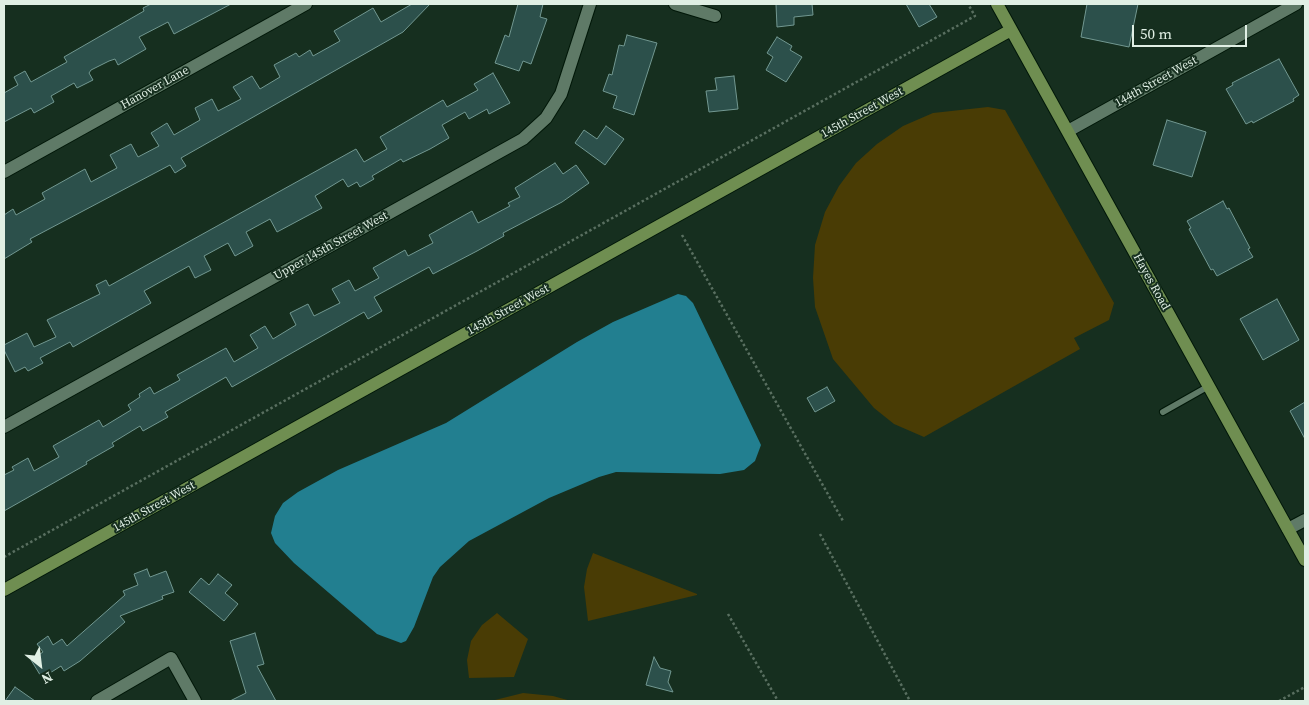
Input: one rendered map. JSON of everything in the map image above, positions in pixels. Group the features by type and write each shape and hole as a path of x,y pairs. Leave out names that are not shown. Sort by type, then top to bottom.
{"street":[{"name":"Hanover Lane","path":"4,172 306,4"},
{"name":"Upper 145th Street West","path":"4,427 523,139 546,118 561,94 590,4"},
{"path":"675,4 715,16"},
{"name":"Hayes Road","path":"997,4 1305,560"},
{"name":"144th Street West","path":"1068,131 1296,4"},
{"name":"145th Street West","path":"4,590 1011,30"},
{"path":"1288,529 1305,520"},
{"path":"97,701 171,658 195,701"}],"lane":[{"path":"1163,412 1209,386"}],"path":[{"path":"4,557 975,16 968,4"},
{"path":"682,236 843,521"},
{"path":"820,534 910,701"},
{"path":"728,614 778,701"},
{"path":"1279,701 1305,687"}],"shaded area":[{"path":"988,107 1005,110 1114,303 1109,320 1074,338 1080,349 924,437 894,424 874,408 833,359 815,307 813,278 815,245 825,212 839,186 856,163 877,144 903,126 933,113"},
{"path":"593,553 697,595 588,621 584,587 587,569"},
{"path":"497,613 528,639 514,677 469,678 467,660 471,641 482,625"},
{"path":"523,693 553,696 571,701 491,701"}],"water":[{"path":"678,294 686,296 693,303 761,445 755,461 744,470 720,474 616,472 549,498 469,541 440,567 433,577 414,627 406,641 401,643 377,634 294,563 275,543 271,533 275,516 283,503 298,492 338,470 446,423 577,342 613,322"}],"building":[{"path":"151,4 231,4 174,34 168,22 139,37 146,49 118,65 115,59 91,70 89,73 93,80 77,88 74,83 51,96 54,102 34,113 31,108 4,122 4,93 18,85 14,77 25,71 31,82 67,62 64,57 144,11 143,8"},
{"path":"412,4 430,4 403,32 181,158 186,166 175,173 170,165 30,239 32,242 4,259 4,215 13,209 16,215 45,199 42,193 85,169 91,182 117,168 110,155 131,144 138,157 159,146 151,133 167,123 174,135 200,120 195,108 212,99 218,111 241,99 233,87 252,76 260,89 280,77 274,65 296,53 299,57 310,50 313,56 340,41 334,31 373,8 381,22"},
{"path":"518,4 543,4 540,17 547,19 531,64 523,61 519,71 495,63 505,35 509,37"},
{"path":"776,4 812,4 813,15 794,17 794,25 777,27"},
{"path":"906,4 929,4 937,17 919,27"},
{"path":"1087,4 1138,4 1129,47 1081,37"},
{"path":"627,35 657,43 634,115 613,108 617,96 603,91 609,74 612,75 619,45 624,46"},
{"path":"777,37 792,46 790,50 802,57 786,82 766,70 773,57 767,53"},
{"path":"1279,59 1299,95 1293,99 1294,101 1253,123 1252,121 1246,124 1226,89 1233,85 1232,83"},
{"path":"493,73 510,103 489,114 487,109 469,119 465,112 442,125 449,138 430,149 403,162 401,159 372,176 374,179 360,187 357,182 348,187 343,179 315,196 322,208 277,232 270,219 246,232 253,246 235,256 228,243 204,256 211,270 195,278 189,266 144,291 151,303 73,347 70,342 40,358 43,363 28,371 25,367 15,372 4,350 4,345 27,333 34,347 56,337 47,320 100,294 96,285 106,280 109,286 356,149 364,162 387,149 380,137 443,100 447,107 478,90 474,84"},
{"path":"734,76 738,109 709,112 706,91 717,90 715,78"},
{"path":"1167,120 1206,132 1192,177 1153,165"},
{"path":"606,126 624,139 605,165 575,143 584,130 597,139"},
{"path":"555,163 563,174 576,165 589,183 562,202 503,233 504,236 477,251 433,274 429,267 374,297 382,311 368,319 364,312 232,387 226,377 165,412 168,417 143,431 140,426 112,443 114,446 86,462 87,464 4,511 4,475 14,470 12,467 28,458 34,471 59,457 53,446 99,420 103,427 131,410 128,405 140,397 139,394 150,387 154,394 180,380 177,375 226,348 234,362 258,348 250,335 265,326 273,339 296,325 290,313 308,304 314,316 340,303 332,289 349,280 355,291 379,278 373,268 405,250 408,256 433,243 429,235 472,211 478,223 510,206 508,203 520,197 515,188"},
{"path":"1223,201 1227,209 1229,208 1253,257 1217,276 1213,269 1211,270 1189,229 1191,228 1187,221"},
{"path":"1277,299 1299,340 1263,360 1240,319"},
{"path":"827,387 835,401 815,412 807,398"},
{"path":"1305,402 1305,439 1290,411"},
{"path":"147,569 150,577 166,571 174,592 162,596 163,599 120,616 125,622 80,661 64,671 61,666 42,678 31,660 43,652 37,644 48,636 53,645 62,639 67,646 125,595 123,591 138,585 134,574"},
{"path":"218,574 232,585 225,593 238,604 224,621 189,592 201,578 209,585"},
{"path":"255,633 264,664 257,666 276,701 230,701 246,693 230,641"},
{"path":"654,657 660,668 671,671 668,682 673,692 646,685"},
{"path":"15,687 35,701 5,701"}]}
